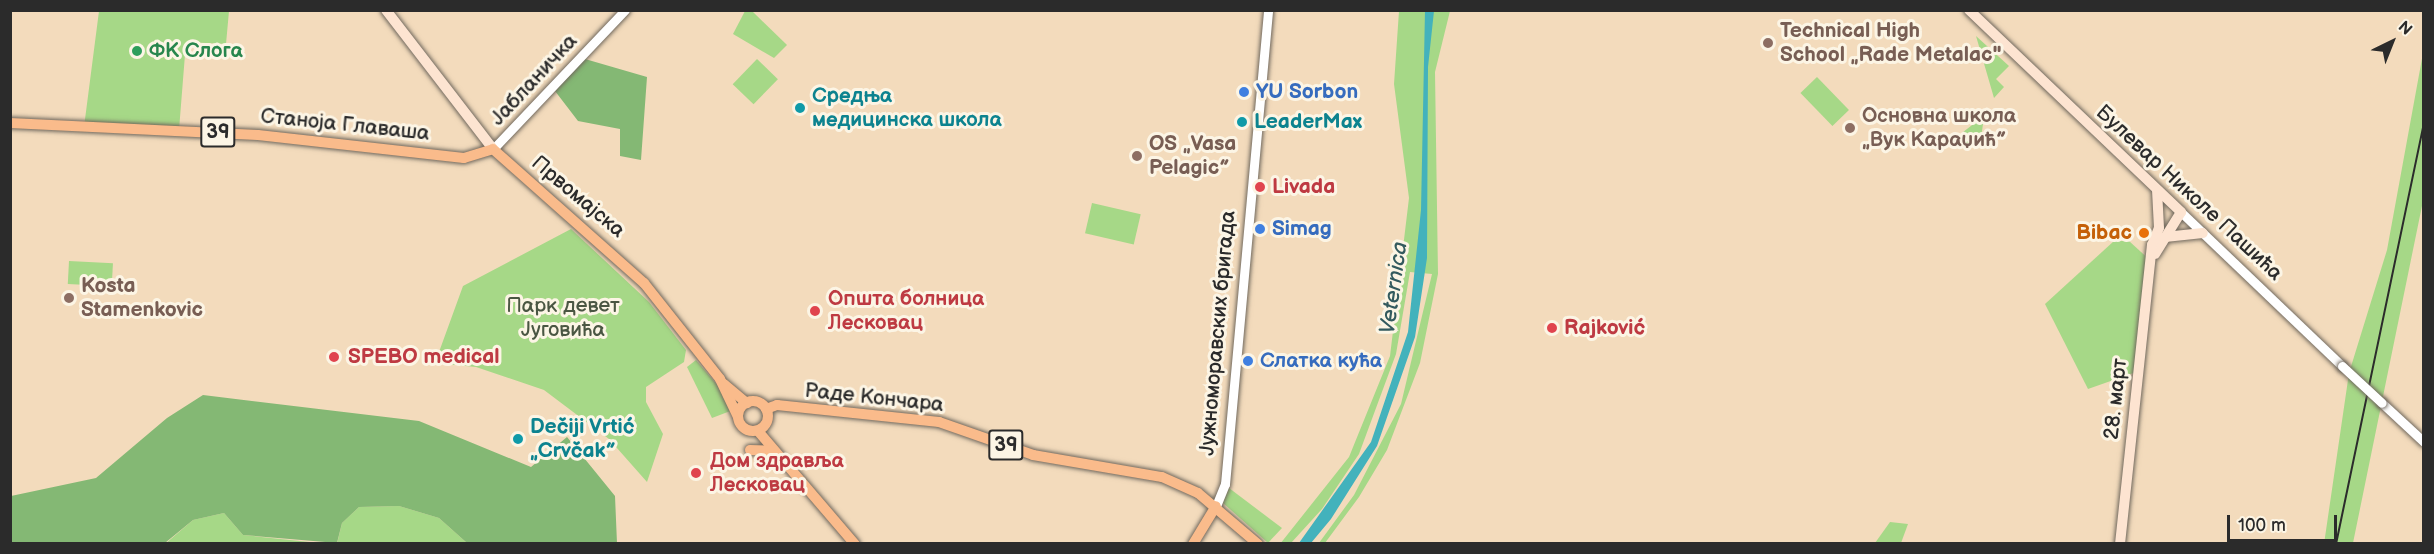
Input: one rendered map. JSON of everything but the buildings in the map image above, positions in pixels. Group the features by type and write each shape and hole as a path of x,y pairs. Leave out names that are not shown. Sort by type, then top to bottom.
{"main road":[{"name":"Првомајска","path":"386,10 493,149 624,262 720,380 738,417"},
{"name":"Булевар Николе Пашића","path":"1969,10 2181,212"},
{"name":"Станоја Главаша","path":"10,123 258,135 464,159 493,149"},
{"path":"2157,190 2162,233 2203,233"},
{"name":"28. март","path":"2120,543 2152,260 2162,233 2181,212"},
{"path":"720,380 747,403 766,409 767,422 758,431"},
{"path":"747,403 738,417 745,429 758,431 855,543"},
{"name":"Раде Кончара","path":"766,409 777,405 939,422 1033,455 1162,477 1216,506"},
{"path":"750,450 766,447 777,452"},
{"name":"Јужноморавских бригада","path":"1193,543 1216,506"},
{"name":"39","path":"1216,506 1258,543"}],"street":[{"name":"Јабланичка","path":"493,149 625,10"},
{"name":"Јужноморавских бригада","path":"1216,506 1225,484 1268,10"},
{"name":"Булевар Николе Пашића","path":"2181,212 2424,442"}],"green space":[{"path":"99,11 229,11 226,44 186,42 179,130 84,127"},
{"path":"745,11 752,11 787,45 774,58 733,34"},
{"path":"1399,11 1450,11 1435,72 1438,274 1420,363 1387,450 1359,497 1325,543 1319,543 1354,495 1401,404 1432,274 1410,272 1396,354 1359,454 1322,509 1291,543 1280,544 1349,457 1390,356 1409,198 1394,84"},
{"path":"1976,36 2009,66 1996,79 2004,87 1994,98"},
{"path":"2423,53 2423,201 2353,543 2324,544 2349,373 2387,250"},
{"path":"585,59 647,77 641,160 620,156 620,129 578,121 555,91"},
{"path":"757,59 778,79 754,104 733,84"},
{"path":"1817,77 1849,110 1832,126 1800,93"},
{"path":"1984,117 1980,145 1949,143 1976,122"},
{"path":"1092,203 1141,214 1134,244 1085,233"},
{"name":"Парк девет Југовића","path":"571,229 649,302 686,350 684,362 646,387 646,402 663,434 647,482 609,439 544,390 476,367 435,363 463,286"},
{"path":"2114,241 2129,241 2152,262 2139,371 2088,389 2045,304"},
{"path":"69,261 113,263 112,286 68,284"},
{"path":"696,360 718,386 733,410 712,418 687,367"},
{"path":"203,395 419,421 531,467 567,437 615,496 617,543 467,543 439,518 399,506 359,507 342,523 337,543 243,535 224,513 193,520 165,543 11,543 11,496 96,478 167,418"},
{"path":"1229,488 1282,528 1268,543 1223,503"},
{"path":"399,506 439,518 467,543 337,544 342,523 359,507"},
{"path":"224,513 243,535 319,543 165,544 193,520"},
{"path":"1890,522 1908,524 1901,543 1875,543"}],"water":[{"path":"1425,10 1434,11 1428,67 1427,258 1415,337 1377,446 1331,519 1311,543 1299,543 1371,442 1408,332 1421,210"}],"railway":[{"path":"2336,544 2424,121"}],"place":[{"name":"Technical High School „Rade Metalac\"","path":"1768,43"},
{"name":"ФК Слога","path":"137,51"},
{"name":"YU Sorbon","path":"1244,92"},
{"name":"Средња медицинска школа","path":"800,108"},
{"name":"LeaderMax","path":"1242,122"},
{"name":"Основна школа „Вук Караџић”","path":"1850,128"},
{"name":"OS „Vasa Pelagic”","path":"1137,156"},
{"name":"Livada","path":"1260,187"},
{"name":"Simag","path":"1260,229"},
{"name":"Bibac","path":"2144,233"},
{"name":"Kosta Stamenkovic","path":"69,298"},
{"name":"Општа болница Лесковац","path":"815,311"},
{"name":"Rajković","path":"1552,328"},
{"name":"SPEBO medical","path":"334,357"},
{"name":"Слатка кућа","path":"1248,361"},
{"name":"Dečiji Vrtić „Crvčak”","path":"518,439"},
{"name":"Дом здравља Лесковац","path":"696,473"}],"water label":[{"name":"Veternica","path":"1394,288"}]}
